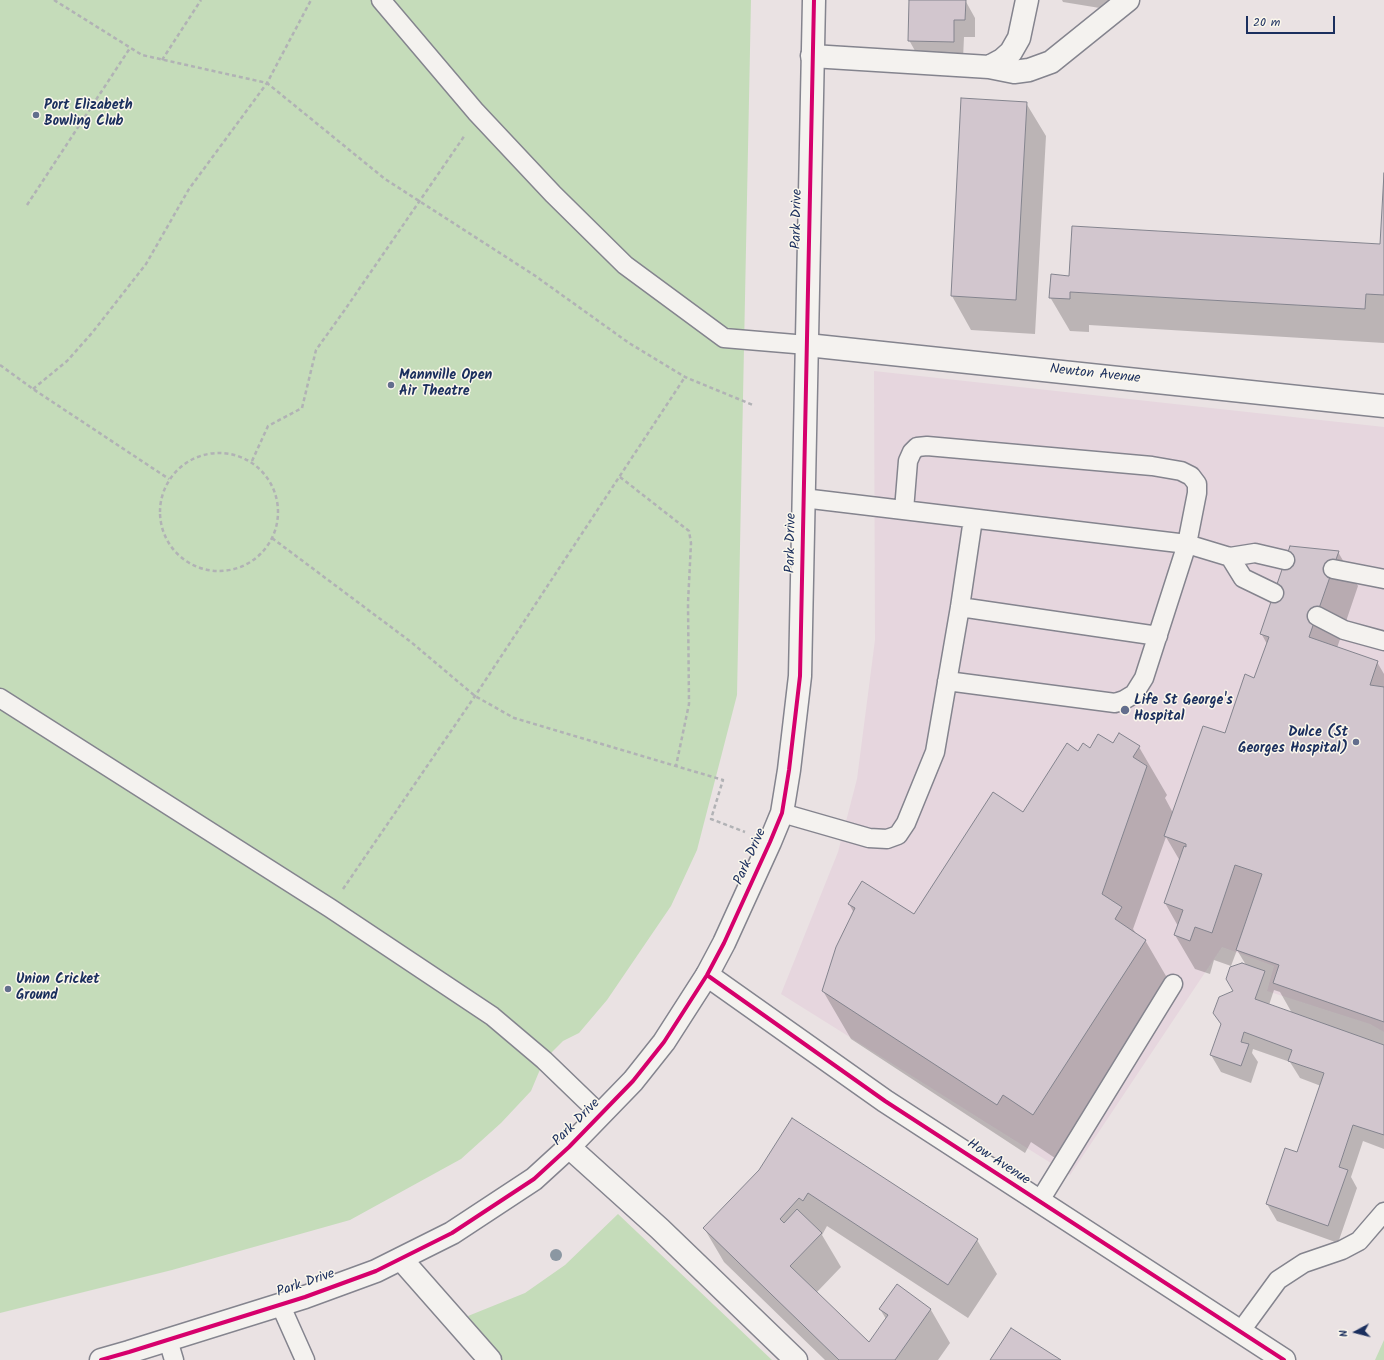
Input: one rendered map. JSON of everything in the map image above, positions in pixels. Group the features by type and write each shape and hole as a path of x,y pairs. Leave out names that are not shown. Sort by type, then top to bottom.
{"street":[{"name":"Park Drive","path":"101,1360 171,1350 280,1304 376,1272 452,1233 534,1179 601,1115 633,1080 664,1042 707,975 724,943 782,813 789,770 800,676 814,0"},
{"path":"990,66 1002,60 1010,52 1019,38 1027,0"},
{"path":"812,56 990,66 1014,72 1029,70 1051,62 1128,0"},
{"name":"Newton Avenue","path":"806,345 1384,406"},
{"name":"How Avenue","path":"707,975 884,1101 1284,1360"},
{"path":"569,1147 660,1229 796,1360"},
{"path":"401,1259 490,1360"}],"lane":[{"path":"382,0 476,112 553,194 625,265 715,333 724,338 806,345"},
{"path":"904,510 908,461 912,452 917,447 927,446 1152,466 1181,471 1191,476 1197,484 1197,493 1187,544 1144,678 1134,694 1115,703 947,681"},
{"path":"804,498 1187,544 1230,557 1255,553 1286,560"},
{"path":"782,813 869,838 887,839 898,835 906,823 935,752 973,519"},
{"path":"1230,557 1243,578 1274,593"},
{"path":"1333,569 1384,579"},
{"path":"960,606 1158,636"},
{"path":"1317,616 1344,630 1384,641"},
{"path":"0,698 330,908 492,1016 544,1060 601,1115"},
{"path":"1039,1202 1173,984"},
{"path":"1240,1332 1278,1280 1304,1263 1342,1250 1359,1241 1384,1212"},
{"path":"280,1304 305,1360"}],"path":[{"path":"54,0 142,55 267,83 385,179 534,275 629,342 685,377 753,405"},
{"path":"162,60 201,0"},
{"path":"32,389 67,361 92,333 146,264 189,189 267,83 310,0"},
{"path":"27,205 130,48"},
{"path":"252,461 268,426 302,408 316,350 462,140 476,112"},
{"path":"0,365 32,389 169,479"},
{"path":"330,908 475,696 685,377"},
{"path":"230,453 252,461 266,476 278,505 277,525 268,547 253,562 230,572 209,572 188,564 172,550 161,527 159,507 169,479 188,461 207,454 230,453"},
{"path":"620,477 689,531 691,543 688,603 689,704 676,766"},
{"path":"272,538 411,642 475,696 514,718 723,780 711,819 770,842"}],"shaded area":[{"name":"Life St George's Hospital","path":"874,371 1384,427 1384,1032 1370,1024 1267,991 1274,966 1222,947 1070,1175 781,994 838,852 857,779 875,640"}],"green space":[{"path":"0,0 751,0 737,695 697,850 671,906 607,1000 579,1033 563,1041 544,1060 531,1091 501,1123 461,1159 350,1220 172,1270 0,1313"},
{"path":"618,1214 772,1360 502,1360 468,1316 525,1293 565,1265"},
{"path":"1384,1340 1384,1360 1375,1360"}],"building":[{"path":"909,0 966,0 965,20 954,20 954,42 908,41"},
{"path":"961,98 1027,102 1016,300 951,296"},
{"path":"1384,173 1384,295 1366,294 1365,309 1070,292 1070,299 1049,298 1051,274 1069,276 1072,226 1380,244"},
{"path":"1290,546 1339,551 1309,637 1378,661 1370,685 1384,687 1384,1022 1273,983 1279,965 1236,950 1262,874 1235,865 1212,933 1195,927 1190,941 1174,935 1183,910 1164,903 1186,844 1164,836 1203,726 1225,733 1245,674 1254,678 1269,637 1260,634"},
{"path":"1119,733 1140,746 1133,757 1147,766 1102,894 1122,907 1115,919 1146,940 1033,1115 1003,1095 997,1105 822,991 836,947 855,908 848,904 862,881 914,914 993,792 1023,812 1067,743 1078,751 1083,743 1090,748 1098,734 1113,743"},
{"path":"1242,963 1265,971 1255,999 1384,1045 1384,1135 1353,1125 1339,1167 1348,1170 1328,1226 1266,1204 1285,1148 1297,1152 1324,1073 1288,1061 1292,1050 1244,1032 1241,1042 1249,1044 1241,1066 1210,1055 1221,1024 1213,1013 1219,997 1233,991 1226,979 1230,967"},
{"path":"792,1118 978,1239 948,1285 808,1193 803,1201 799,1198 780,1219 784,1223 797,1209 822,1233 790,1266 869,1342 888,1315 879,1309 897,1284 931,1309 895,1360 839,1360 703,1228 759,1170"},
{"path":"1011,1328 1061,1360 990,1360"}],"cycle path":[{"path":"101,1360 305,1297 376,1271 452,1233 534,1179 569,1147 633,1081 664,1042 707,975 724,943 782,813 789,770 800,676 814,0"},
{"path":"707,975 885,1101 1284,1360"}],"place":[{"name":"Port Elizabeth Bowling Club","path":"36,115"},
{"name":"Mannville Open Air Theatre","path":"391,385"},
{"name":"Life St George's Hospital","path":"1125,710"},
{"name":"Dulce (St Georges Hospital)","path":"1356,742"},
{"name":"Union Cricket Ground","path":"8,989"}]}
